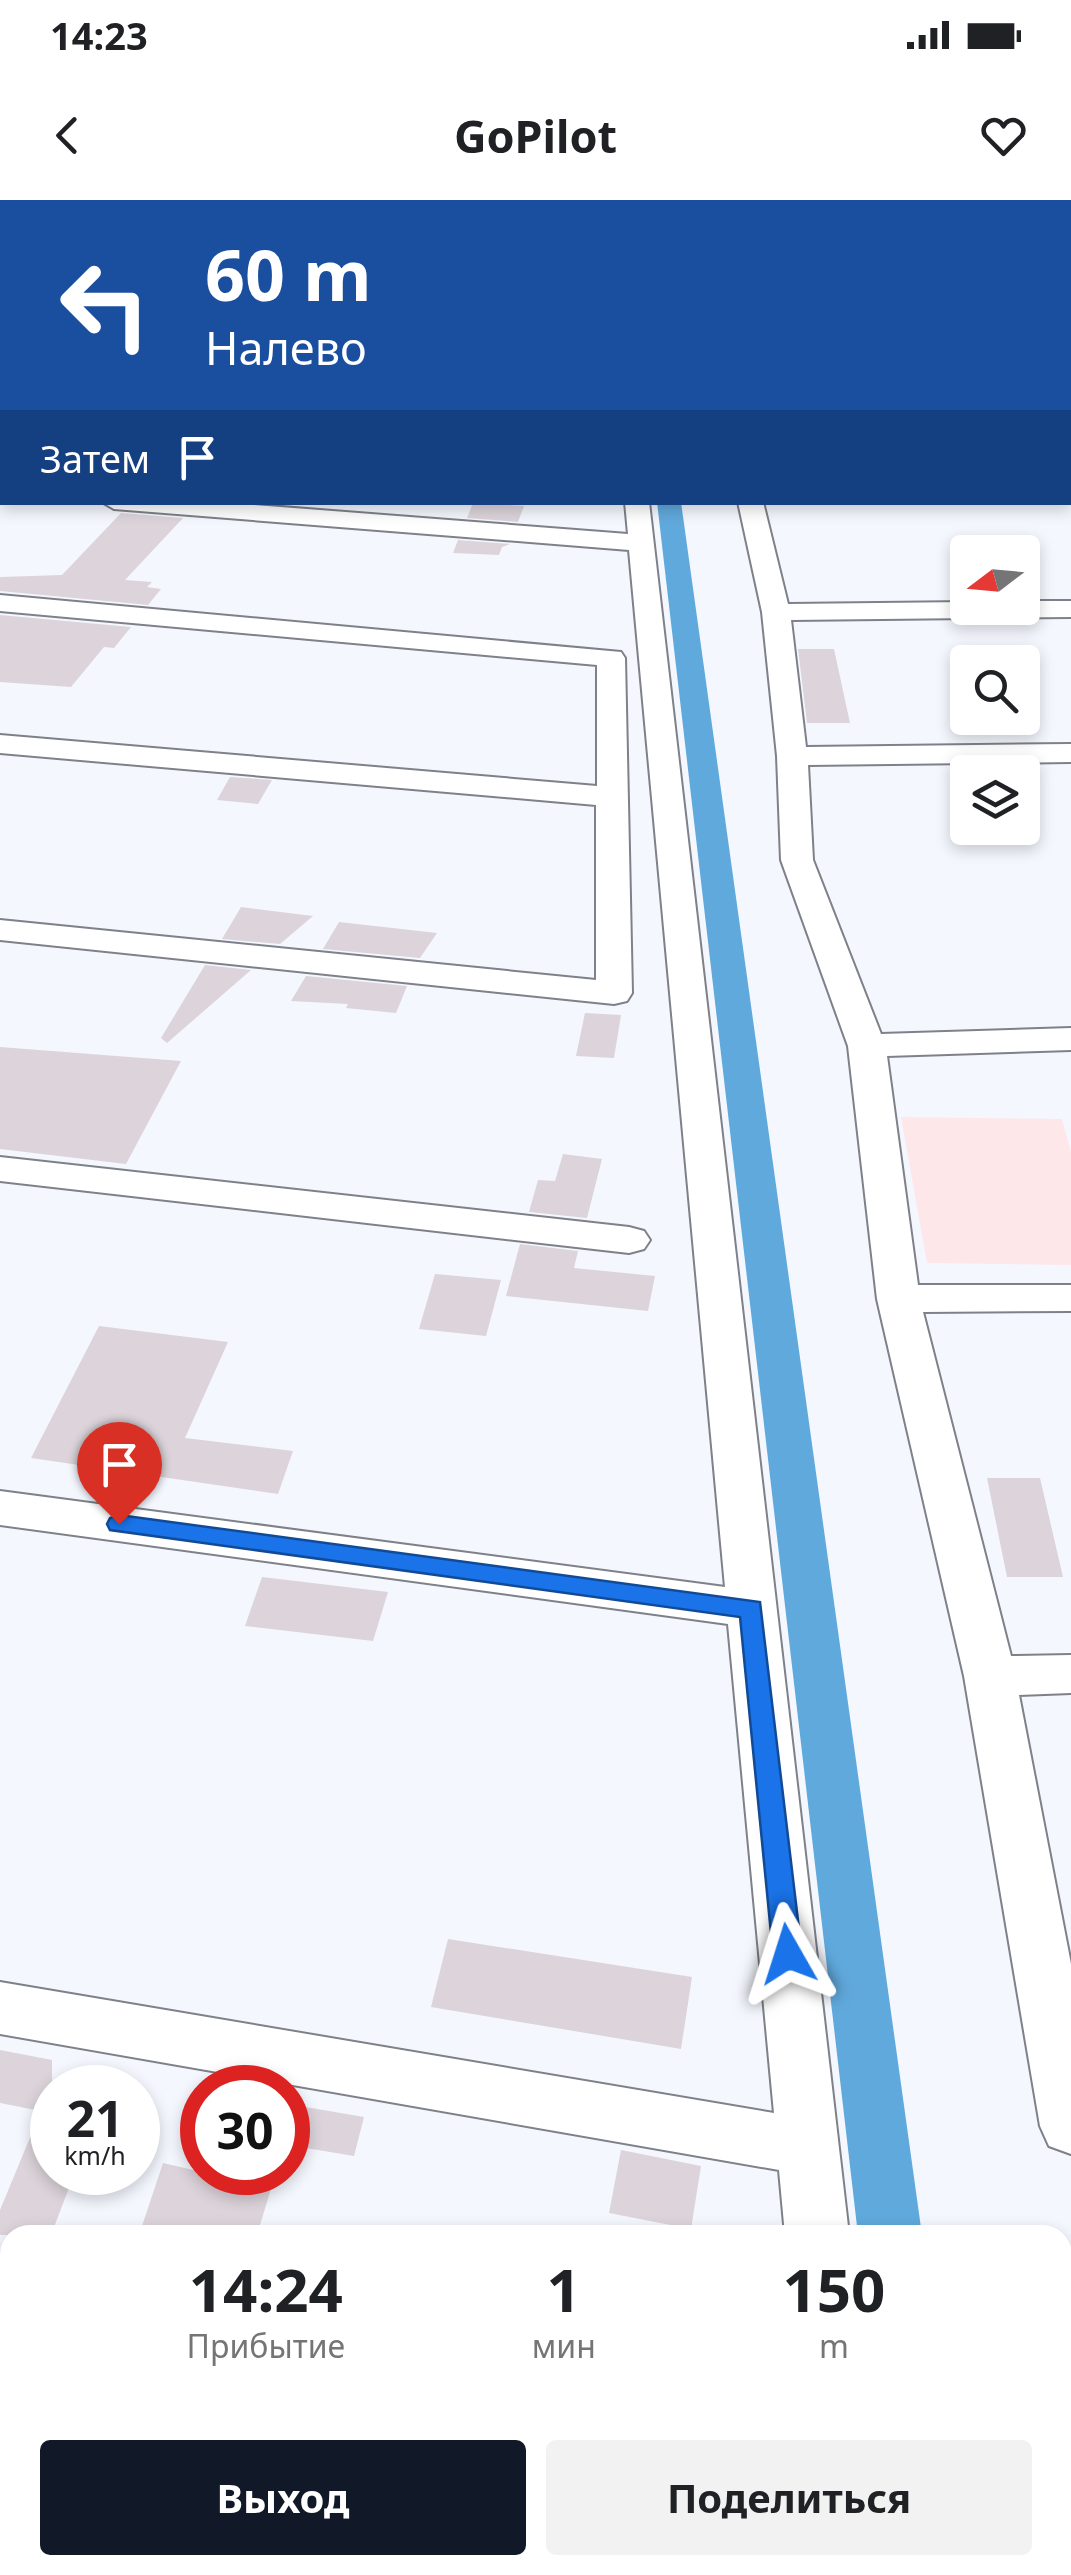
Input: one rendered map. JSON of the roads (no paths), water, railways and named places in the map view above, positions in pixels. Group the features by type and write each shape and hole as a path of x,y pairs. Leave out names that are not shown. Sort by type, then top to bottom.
{"street":[{"path":"189,505 639,523 816,2225"},
{"path":"751,505 776,612 792,756 797,860 867,1046 898,1299 990,1676 1071,2126"},
{"path":"0,603 611,658 614,993 0,930"},
{"path":"776,612 1071,608"},
{"path":"0,744 611,797"},
{"path":"792,756 1071,754"},
{"path":"867,1046 1071,1039"},
{"path":"0,1169 629,1240"},
{"path":"898,1299 1071,1298"},
{"path":"0,1508 752,1609"},
{"path":"990,1676 1071,1674"},
{"path":"0,2008 808,2147"}],"waterway":[{"path":"669,505 889,2225"}]}
